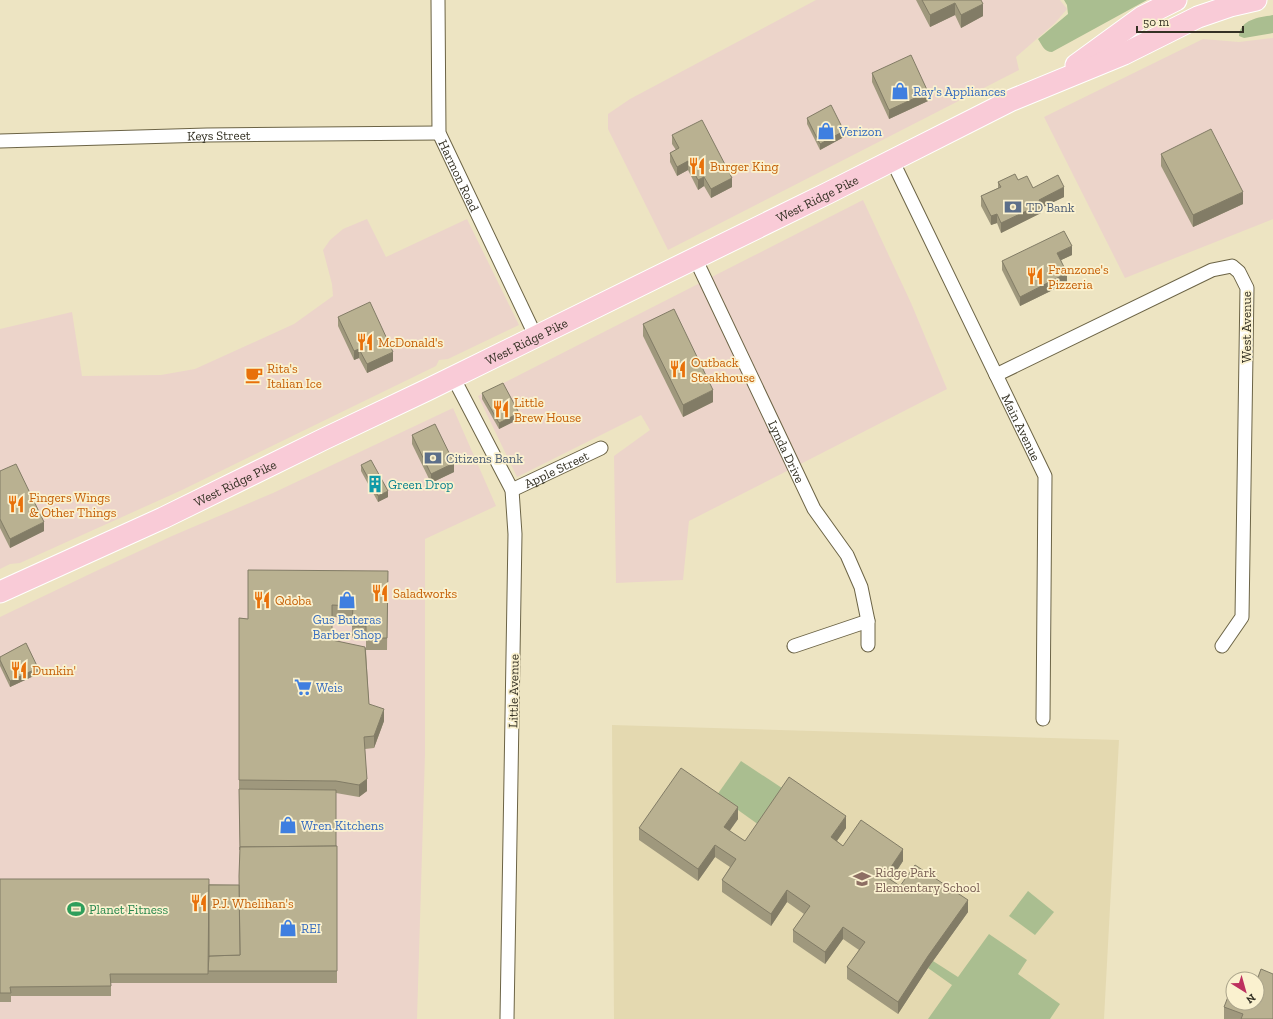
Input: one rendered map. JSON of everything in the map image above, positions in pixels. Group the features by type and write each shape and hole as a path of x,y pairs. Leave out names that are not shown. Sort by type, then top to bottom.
{"main road":[{"name":"West Ridge Pike","path":"1050,84 1142,17 1176,0"},
{"name":"West Ridge Pike","path":"0,592 163,518 536,337 828,193 1012,100 1124,54 1198,17 1230,6 1256,0"}],"street":[{"name":"Harmon Road","path":"438,0 439,133 536,337"},
{"name":"Keys Street","path":"0,141 207,135 439,133"},
{"name":"Main Avenue","path":"892,160 1045,476 1043,719"},
{"name":"Lynda Drive","path":"695,258 814,509 847,555 861,587 868,621 868,645"},
{"name":"West Avenue","path":"996,375 1212,270 1232,266 1239,272 1247,288 1242,617 1222,646"},
{"name":"Little Avenue","path":"453,377 512,490 515,534 507,1019"},
{"name":"Apple Street","path":"512,490 601,448"},
{"path":"794,646 868,621"}],"shaded area":[{"path":"816,0 1060,0 1067,9 1055,23 1016,57 1019,70 668,250 608,129 608,114 630,99"},
{"path":"1273,38 1273,219 1125,278 1044,117 1203,39 1239,42"},
{"path":"863,200 911,303 947,389 689,521 683,580 616,583 614,456 650,430 641,415 517,477 478,396"},
{"path":"367,219 386,257 467,219 519,325 448,359 439,360 436,366 182,490 20,563 10,564 0,569 0,329 72,312 82,376 161,375 195,369 294,324 333,296 332,284 323,250 330,240 343,229"},
{"path":"453,408 496,506 425,539 425,754 417,1019 0,1019 0,617 172,536 273,493"},
{"name":"Ridge Park Elementary School","path":"612,725 1119,740 1104,1019 614,1019"}],"green space":[{"path":"1064,0 1147,0 1052,52 1049,52 1044,48 1038,39 1068,14 1067,5"},
{"path":"1273,15 1273,33 1244,38 1239,36 1240,30 1247,22 1257,18"},
{"path":"741,761 785,790 759,825 717,795"},
{"path":"1028,891 1054,912 1035,935 1009,916"},
{"path":"989,934 1027,960 1018,974 1060,1004 1050,1019 928,1019 952,985 928,968 933,961 958,977"}],"building":[{"path":"922,0 981,0 983,4 961,15 955,3 930,15"},
{"name":"Ray's Appliances","path":"911,55 928,92 889,110 872,73"},
{"name":"Verizon","path":"831,105 844,131 820,144 807,118"},
{"name":"Burger King","path":"702,120 732,178 711,189 704,177 698,180 688,161 677,167 670,153 679,148 672,135"},
{"path":"1211,129 1243,192 1193,215 1161,154"},
{"name":"TD Bank","path":"1015,174 1018,180 1027,176 1033,188 1058,175 1064,187 1039,200 1041,204 1001,223 997,214 991,216 981,196 1001,187 998,182"},
{"name":"Franzone's Pizzeria","path":"1064,231 1072,246 1057,253 1067,273 1020,297 1002,261"},
{"name":"McDonald's","path":"370,302 393,352 367,364 359,349 354,351 338,317"},
{"name":"Outback Steakhouse","path":"674,309 713,390 683,405 643,324"},
{"name":"Little Brew House","path":"503,383 519,413 499,423 482,393"},
{"name":"Citizens Bank","path":"435,424 454,463 431,474 412,435"},
{"name":"Green Drop","path":"371,460 388,491 378,496 361,465"},
{"name":"Fingers Wings & Other Things","path":"16,464 44,522 10,539 0,519 0,471"},
{"name":"Weis","path":"248,570 388,571 387,638 366,638 366,626 352,626 353,606 332,605 332,640 365,647 369,704 384,709 374,736 364,737 367,779 359,785 336,781 239,780 239,618 248,619"},
{"name":"Dunkin'","path":"26,643 38,668 10,681 0,657"},
{"path":"681,768 738,807 724,827 745,841 789,777 846,816 831,837 843,846 861,820 903,849 885,876 900,886 915,865 968,900 928,956 898,1002 847,967 865,942 843,927 825,952 793,930 810,906 787,890 771,914 722,880 736,859 715,845 698,869 639,828"},
{"name":"Wren Kitchens","path":"239,789 336,790 336,846 240,847 240,850"},
{"name":"REI","path":"337,846 337,971 208,971 209,956 240,955 240,847"},
{"path":"0,879 209,879 208,974 110,974 111,986 10,987 11,993 0,993"},
{"path":"209,885 239,885 240,955 209,956"},
{"path":"1261,969 1273,974 1273,1019 1241,1019 1243,1014 1235,1011 1265,1011 1265,971 1260,971"}],"place":[{"name":"Ray's Appliances","path":"900,91"},
{"name":"Verizon","path":"826,131"},
{"name":"Burger King","path":"697,166"},
{"name":"TD Bank","path":"1013,207"},
{"name":"Franzone's Pizzeria","path":"1035,276"},
{"name":"McDonald's","path":"365,342"},
{"name":"Outback Steakhouse","path":"678,369"},
{"name":"Rita's Italian Ice","path":"254,375"},
{"name":"Little Brew House","path":"501,409"},
{"name":"Citizens Bank","path":"433,458"},
{"name":"Green Drop","path":"375,484"},
{"name":"Fingers Wings & Other Things","path":"16,504"},
{"name":"Saladworks","path":"380,593"},
{"name":"Qdoba","path":"262,600"},
{"name":"Gus Buteras Barber Shop","path":"347,600"},
{"name":"Dunkin'","path":"19,670"},
{"name":"Weis","path":"303,687"},
{"name":"Wren Kitchens","path":"288,825"},
{"name":"Ridge Park Elementary School","path":"862,879"},
{"name":"P.J. Whelihan's","path":"199,903"},
{"name":"Planet Fitness","path":"76,909"},
{"name":"REI","path":"288,928"}]}
